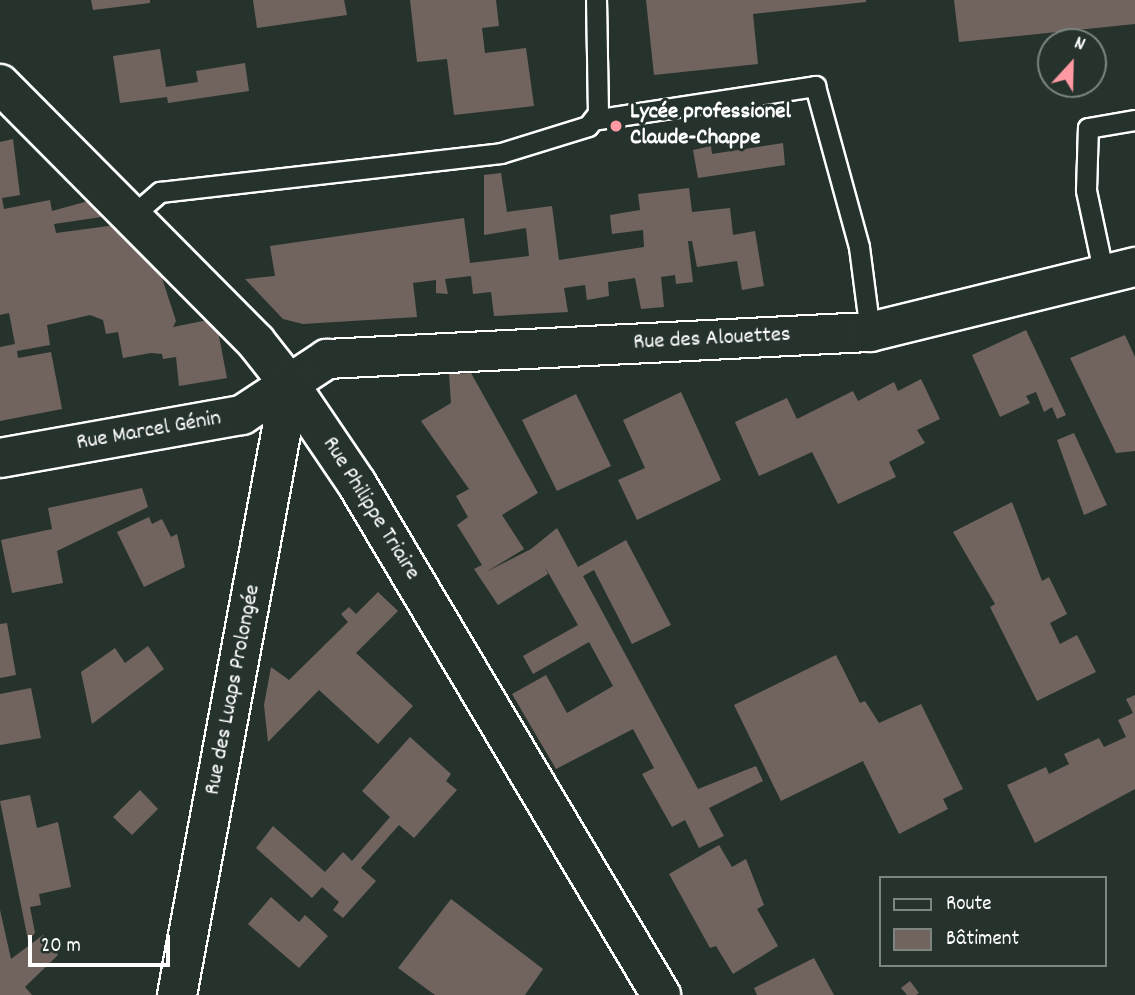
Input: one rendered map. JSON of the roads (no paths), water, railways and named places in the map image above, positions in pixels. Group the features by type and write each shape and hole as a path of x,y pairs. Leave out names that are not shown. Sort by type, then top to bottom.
{"street":[{"name":"Rue Philippe Triaire","path":"0,84 256,342 290,385 357,484 661,995"},
{"name":"Rue des Alouettes","path":"290,385 327,359 870,332 1119,271"},
{"name":"Rue Marcel Génin","path":"0,458 242,415 290,385"},
{"name":"Rue des Luaps Prolongée","path":"177,995 290,385"}],"lane":[{"path":"593,120 598,113 596,0"},
{"path":"132,216 160,192 501,153 539,145 593,120 815,86 859,247 870,332"},
{"path":"1119,271 1086,190 1088,128 1135,120"}],"place":[{"name":"Lycée professionel Claude-Chappe","path":"616,126"}]}
